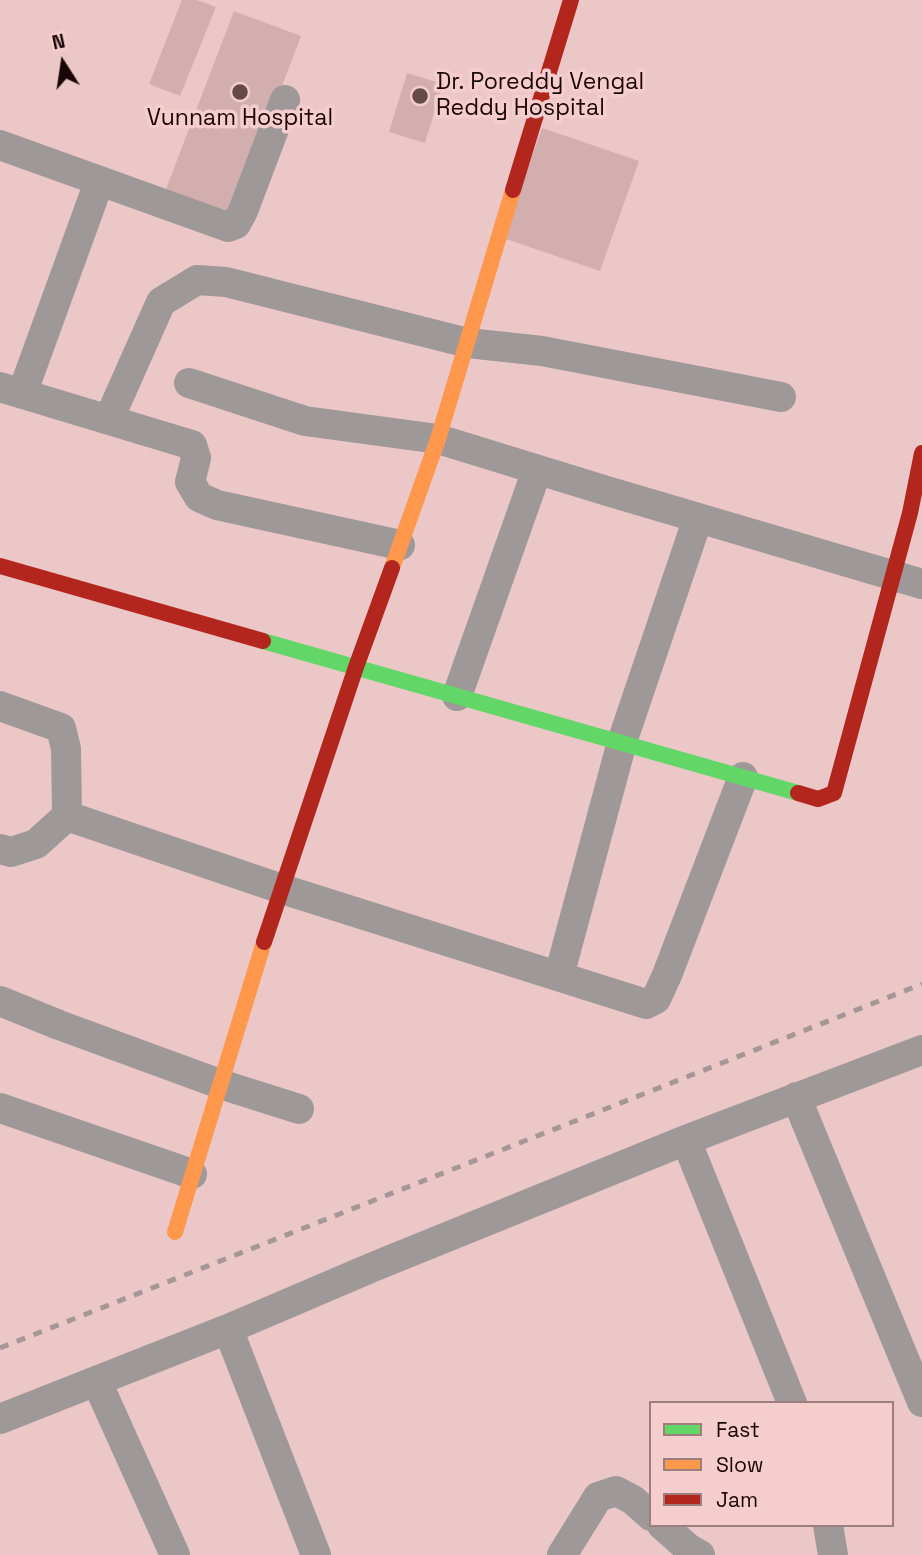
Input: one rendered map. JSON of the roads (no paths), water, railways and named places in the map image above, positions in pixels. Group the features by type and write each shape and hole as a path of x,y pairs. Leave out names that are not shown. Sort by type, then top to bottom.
{"street":[{"path":"175,1232 282,889 356,667 438,439 571,0"},
{"path":"0,145 228,227 236,224 243,211 285,100"},
{"path":"99,181 11,390 192,445 196,458 190,482 199,496 217,505 400,545"},
{"path":"109,419 161,302 197,280 226,282 468,343 542,351 781,397"},
{"path":"188,383 305,421 438,439 922,583"},
{"path":"0,566 818,799 834,793 911,513 922,453"},
{"path":"457,696 537,470"},
{"path":"559,976 622,742 698,518"},
{"path":"0,706 61,728 66,749 67,816 36,844 11,852 0,849"},
{"path":"67,816 282,889 646,1004 656,999 743,777"},
{"path":"0,1001 220,1084 299,1110"},
{"path":"0,1419 228,1329 686,1140 796,1097 921,1055"},
{"path":"796,1097 922,1402"},
{"path":"0,1108 192,1174"},
{"path":"686,1140 791,1401"},
{"path":"228,1329 316,1555"},
{"path":"97,1382 175,1555"},
{"path":"562,1555 598,1497 616,1491 633,1500 649,1514"},
{"path":"664,1527 688,1548 701,1555"},
{"path":"828,1527 834,1555"}],"railway":[{"path":"0,1348 922,984"}],"place":[{"name":"Vunnam Hospital","path":"240,92"},
{"name":"Dr. Poreddy Vengal Reddy Hospital","path":"420,96"}]}
